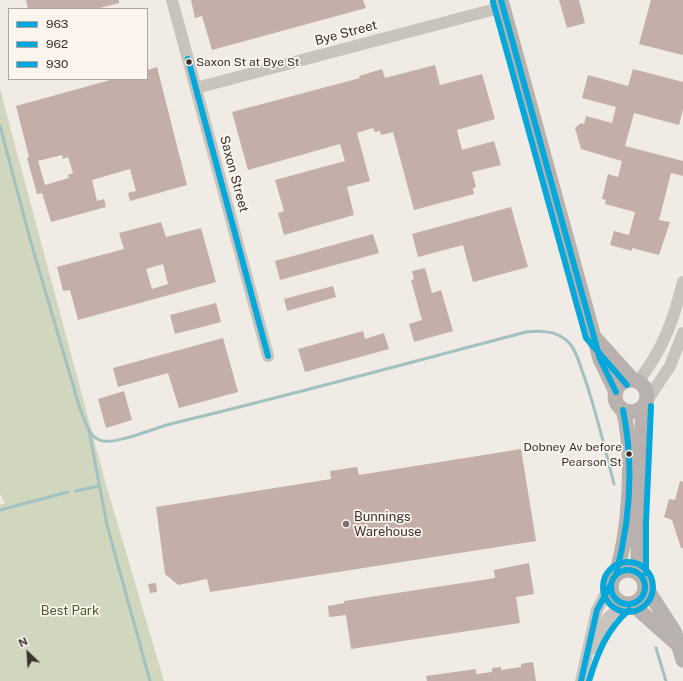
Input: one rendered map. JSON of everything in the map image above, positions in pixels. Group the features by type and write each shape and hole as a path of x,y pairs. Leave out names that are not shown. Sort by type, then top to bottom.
{"main road":[{"path":"502,3 593,336 600,359 616,392"},
{"path":"593,336 635,380 645,387 647,397 645,404 638,522 638,573"},
{"path":"635,380 624,382 617,388 616,392 616,401 623,410 630,439 629,478 623,552 613,580 616,600 628,604 644,613 664,635 678,645"},
{"path":"623,410 634,412 645,404"},
{"path":"613,580 629,570 638,573 644,579 645,586 642,597 628,604"},
{"path":"645,586 674,631 683,660"}],"street":[{"name":"Saxon Street","path":"172,0 268,356"},
{"name":"Bye Street","path":"196,88 502,3"},
{"path":"635,380 647,370 663,344 683,282"},
{"path":"645,404 670,366 683,333"},
{"path":"582,681 588,658 592,625 597,610 613,580"},
{"path":"588,658 609,617 628,604"}],"green space":[{"name":"Best Park","path":"0,89 105,481 164,681 0,681 0,505 5,503 0,494"}],"building":[{"path":"26,0 119,0 119,3 100,8 28,8"},
{"path":"191,0 363,0 366,8 212,50 202,16 195,18"},
{"path":"559,0 579,0 585,23 567,28"},
{"path":"651,0 683,0 683,55 639,44"},
{"path":"435,65 440,85 482,74 495,119 457,130 462,150 494,141 501,165 472,172 476,187 473,188 474,194 414,210 393,132 381,135 380,131 375,132 373,128 357,133 370,181 347,187 354,215 284,235 278,213 284,211 275,180 345,161 340,144 248,170 232,112 360,78 359,76 382,69 385,78"},
{"path":"157,67 187,185 130,201 128,193 136,191 130,169 92,180 97,201 104,199 106,207 51,222 42,193 37,194 27,158 29,157 16,106 110,80 148,80 148,70","holes":["62,155 63,159 68,157 73,173 68,175 69,178 45,185 38,161"]},
{"path":"633,69 683,82 683,109 679,125 634,113 625,146 683,161 683,176 671,173 659,220 670,222 659,255 632,248 632,251 610,245 614,231 629,235 635,212 605,204 606,200 602,199 608,174 618,177 622,161 581,149 575,128 581,123 584,124 586,116 612,123 616,107 582,98 588,75 628,86"},
{"path":"511,207 528,267 473,282 463,245 418,257 412,234"},
{"path":"161,222 166,237 201,228 216,282 78,320 70,290 63,291 57,267 124,249 119,233","holes":["163,264 168,284 152,289 146,269"]},
{"path":"373,234 379,253 280,280 275,261"},
{"path":"425,268 432,293 441,290 453,331 414,342 409,324 422,320 411,280 414,279 412,271"},
{"path":"333,286 336,297 287,311 284,299"},
{"path":"216,303 221,322 175,334 170,315"},
{"path":"363,331 365,339 384,333 389,349 305,372 298,349"},
{"path":"223,338 238,392 179,408 168,373 118,387 113,368"},
{"path":"124,391 132,420 106,428 98,399"},
{"name":"Bunnings Warehouse","path":"521,449 536,541 210,592 207,579 178,585 165,574 156,507 331,479 330,471 357,467 359,475"},
{"path":"680,481 683,482 683,548 681,548 672,520 664,517 669,499 675,500"},
{"path":"529,563 534,594 516,597 520,623 351,649 346,615 329,617 328,606 344,603 344,601 495,578 494,570"},
{"path":"156,583 157,592 150,593 148,584"},
{"path":"533,662 536,681 427,681 426,676 476,669 476,674 492,672 492,668 501,667 501,670 521,667 521,664"}],"waterway":[{"path":"0,126 30,239 80,409 88,428 98,440 110,441 138,435 174,423 526,332 550,332 567,340 575,352 584,376 600,430 614,484"},
{"path":"89,431 107,525 150,681"},
{"path":"76,491 99,486"},
{"path":"0,510 68,492"},
{"path":"656,648 666,681"}],"transit line":[{"name":"963","path":"501,0 600,359 616,392"},
{"name":"962","path":"493,2 586,338 627,385"},
{"name":"930","path":"188,59 268,356"},
{"name":"962","path":"646,573 646,522 651,406"},
{"name":"963","path":"616,574 625,534 629,492 629,451 623,410"},
{"name":"962","path":"623,562 633,562 646,569 653,582 653,587 653,592 646,605 633,612 623,612 614,608 607,601 603,592 603,582 607,573 614,566 623,562"},
{"name":"963","path":"625,570 631,570 635,571 642,577 645,587 644,594 638,601 631,604 625,604 621,603 614,597 611,590 611,584 612,580 618,573 625,570"},
{"name":"963","path":"581,681 597,610 610,586"},
{"name":"962","path":"589,681 604,642 621,617 629,610"}],"place":[{"name":"Saxon St at Bye St","path":"189,62"},
{"name":"Dobney Av before Pearson St","path":"629,454"},
{"name":"Bunnings Warehouse","path":"346,524"}]}
